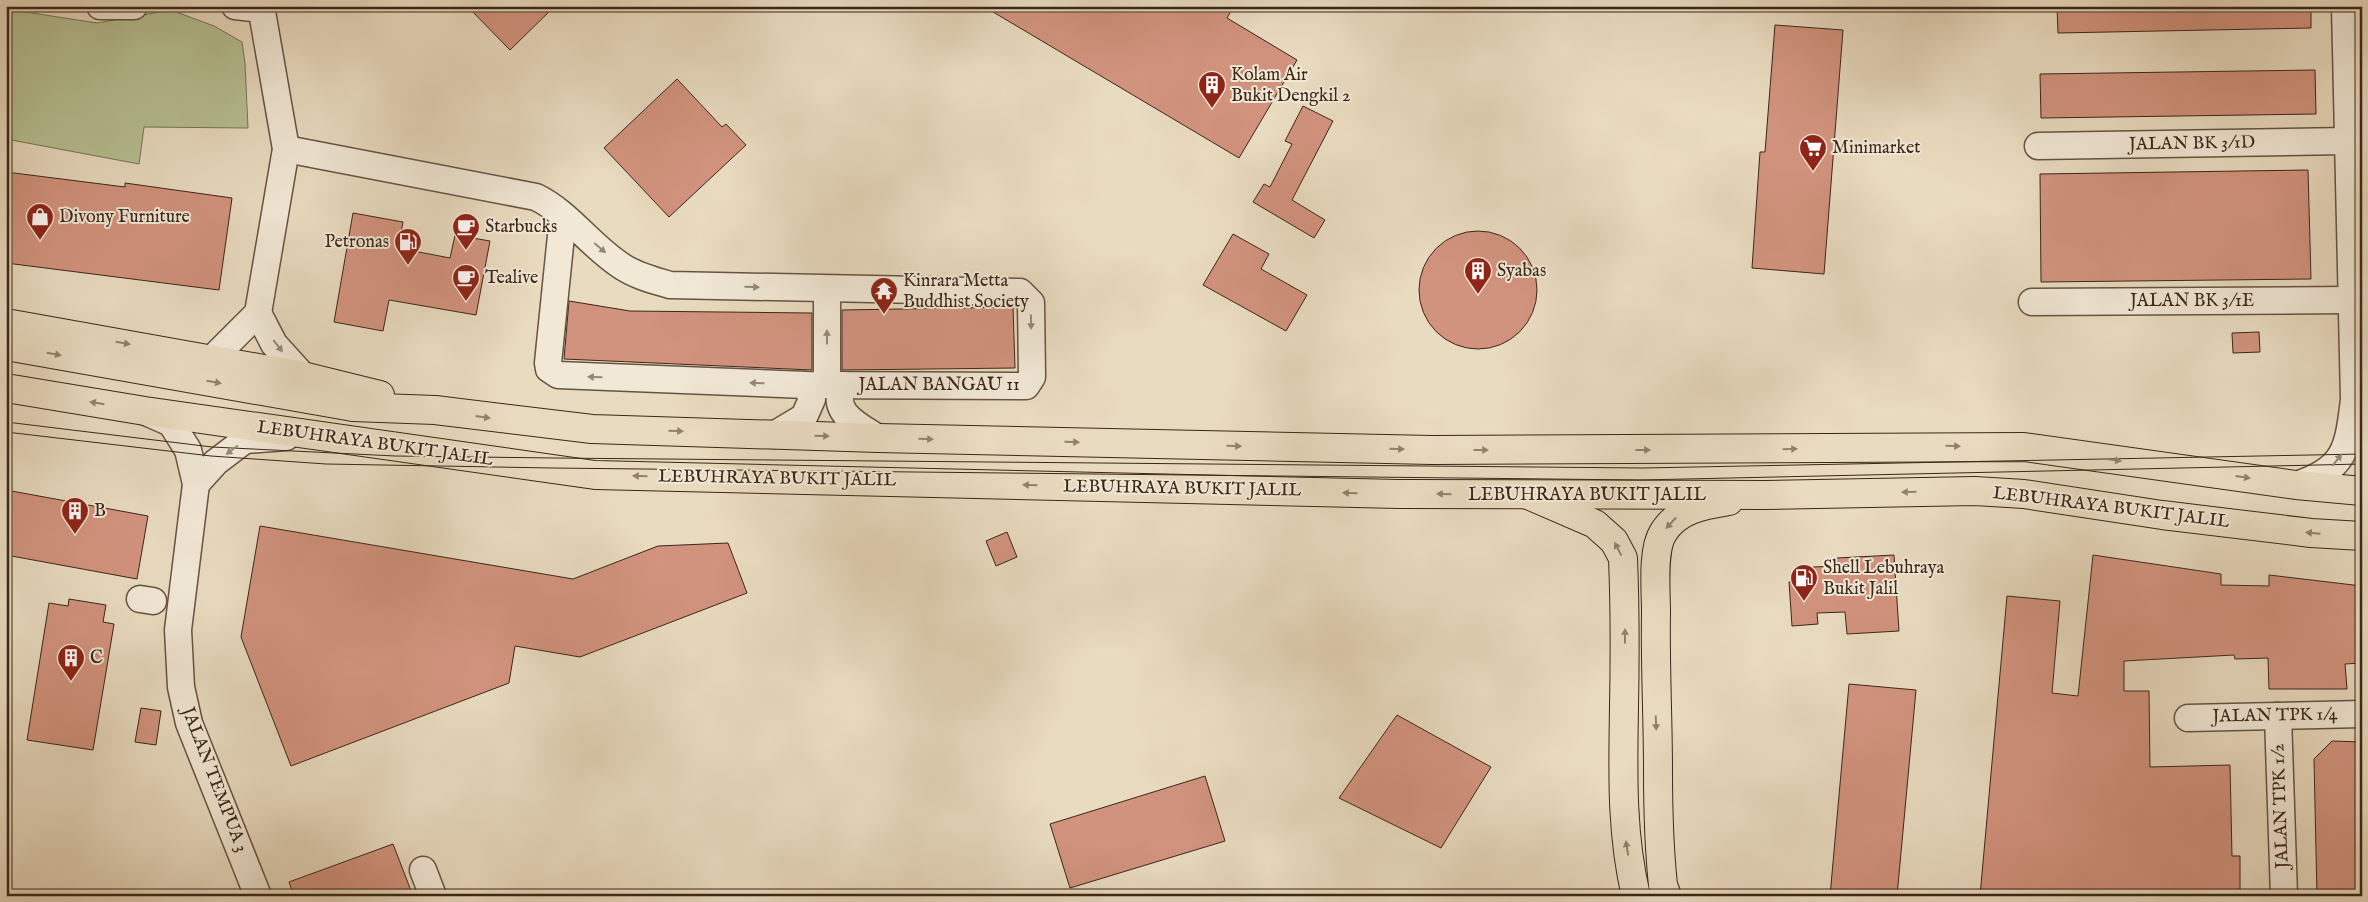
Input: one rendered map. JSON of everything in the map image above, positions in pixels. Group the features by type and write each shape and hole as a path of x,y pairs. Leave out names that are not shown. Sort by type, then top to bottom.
{"main road":[{"path":"6,323 303,376 435,410"},
{"path":"6,346 353,407 435,410 592,428 878,438 1432,450 2024,448 2296,485 2362,491"},
{"name":"LEBUHRAYA BUKIT JALIL","path":"6,388 145,411 595,475 1528,495 1766,495 1975,491 2024,494 2172,516 2310,533 2362,536"},
{"path":"1528,495 1595,524 1614,541 1623,558 1625,676 1623,809 1626,846 1636,896"},
{"path":"1667,896 1663,885 1658,838 1655,675 1656,568 1662,533 1678,516 1697,507 1766,495"},
{"path":"1625,676 1655,675"}],"street":[{"path":"100,6 134,6"},
{"path":"212,359 258,313 286,150 261,7 235,6"},
{"path":"2296,485 2317,478 2330,469 2342,455 2349,440 2359,406 2352,300 2347,142 2353,71 2345,6"},
{"name":"JALAN BK 3/1D","path":"2038,146 2347,142"},
{"path":"286,150 536,197 554,206 563,216"},
{"name":"JALAN BANGAU 11","path":"563,216 622,266 639,276 670,285 1020,292 1031,303 1032,377 1026,386 825,385 558,375 549,369 563,216"},
{"path":"774,435 804,418 812,399 825,385 827,289"},
{"name":"JALAN BK 3/1E","path":"2032,302 2352,300"},
{"path":"258,313 274,344 303,376"},
{"path":"825,385 839,394 840,408 845,417 878,438"},
{"name":"JALAN TEMPUA 3","path":"145,411 171,423 188,450 196,484 178,630 181,686 189,723 258,896"},
{"path":"196,484 216,462 245,440 282,437 330,437"},
{"name":"JALAN TPK 1/4","path":"2188,718 2362,714"},
{"name":"JALAN TPK 1/2","path":"2278,716 2284,896"},
{"path":"423,870 433,896"}],"green space":[{"path":"6,9 97,23 171,10 214,26 242,42 245,63 248,128 144,127 139,164 6,139"}],"building":[{"path":"467,6 555,6 510,50"},
{"name":"Kolam Air Bukit Dengkil 2","path":"983,6 1234,6 1227,18 1297,60 1239,158"},
{"path":"2057,6 2311,6 2311,28 2058,33"},
{"path":"1775,25 1843,30 1824,274 1752,268 1760,152 1765,152"},
{"path":"2315,70 2316,114 2041,118 2040,74"},
{"path":"677,79 722,127 726,124 746,145 669,217 604,148"},
{"path":"1303,106 1333,121 1292,200 1325,220 1314,238 1253,202 1264,184 1270,187 1292,144 1285,141"},
{"path":"2308,170 2311,279 2041,282 2040,174"},
{"path":"6,172 125,187 125,183 232,198 219,290 6,263"},
{"path":"353,213 403,222 398,248 450,258 455,235 490,241 476,315 389,300 383,331 334,322"},
{"name":"Syabas","path":"1478,231 1501,235 1520,248 1533,267 1537,290 1533,313 1520,332 1501,345 1478,349 1455,345 1436,332 1423,313 1419,290 1423,267 1436,248 1455,235"},
{"path":"1233,234 1269,254 1261,269 1307,295 1286,331 1203,285"},
{"path":"569,301 630,311 812,313 812,370 564,359"},
{"path":"1013,307 1015,368 842,370 842,310"},
{"path":"2259,332 2260,352 2233,353 2232,333"},
{"name":"B","path":"6,490 148,516 137,579 6,555"},
{"path":"260,526 573,579 658,546 728,543 747,593 580,657 515,646 509,683 291,766 241,637"},
{"path":"1007,532 1017,557 996,566 986,541"},
{"path":"1894,555 1899,631 1847,634 1845,612 1817,613 1818,624 1792,626 1789,582 1814,580 1813,567 1837,566 1837,558"},
{"path":"2093,555 2221,574 2221,585 2269,586 2269,575 2362,586 2362,663 2345,664 2347,689 2269,689 2268,658 2235,659 2234,655 2124,661 2124,691 2149,691 2150,767 2230,765 2232,856 2240,856 2240,896 1980,896 2007,596 2060,601 2052,693 2078,696"},
{"name":"C","path":"69,599 106,605 103,622 114,624 93,750 27,740 49,603 68,606"},
{"path":"1849,684 1916,690 1897,896 1830,896"},
{"path":"141,708 161,711 156,745 135,742"},
{"path":"1397,715 1491,767 1441,848 1339,798"},
{"path":"2332,741 2362,742 2362,896 2317,896 2314,759"},
{"path":"1205,776 1225,841 1070,888 1050,824"},
{"path":"393,844 413,896 294,896 289,882"}],"tram line":[{"path":"6,422 212,447 395,456 1643,468 2362,454"},
{"path":"6,432 211,456 326,464 552,468 1640,480 2362,464"}],"place":[{"name":"Kolam Air Bukit Dengkil 2","path":"1212,109"},
{"name":"Minimarket","path":"1813,172"},
{"name":"Divony Furniture","path":"40,241"},
{"name":"Starbucks","path":"466,251"},
{"name":"Petronas","path":"408,266"},
{"name":"Syabas","path":"1478,295"},
{"name":"Tealive","path":"466,302"},
{"name":"Kinrara Metta Buddhist Society","path":"884,315"},
{"name":"B","path":"75,535"},
{"name":"Shell Lebuhraya Bukit Jalil","path":"1804,602"},
{"name":"C","path":"71,682"}]}
